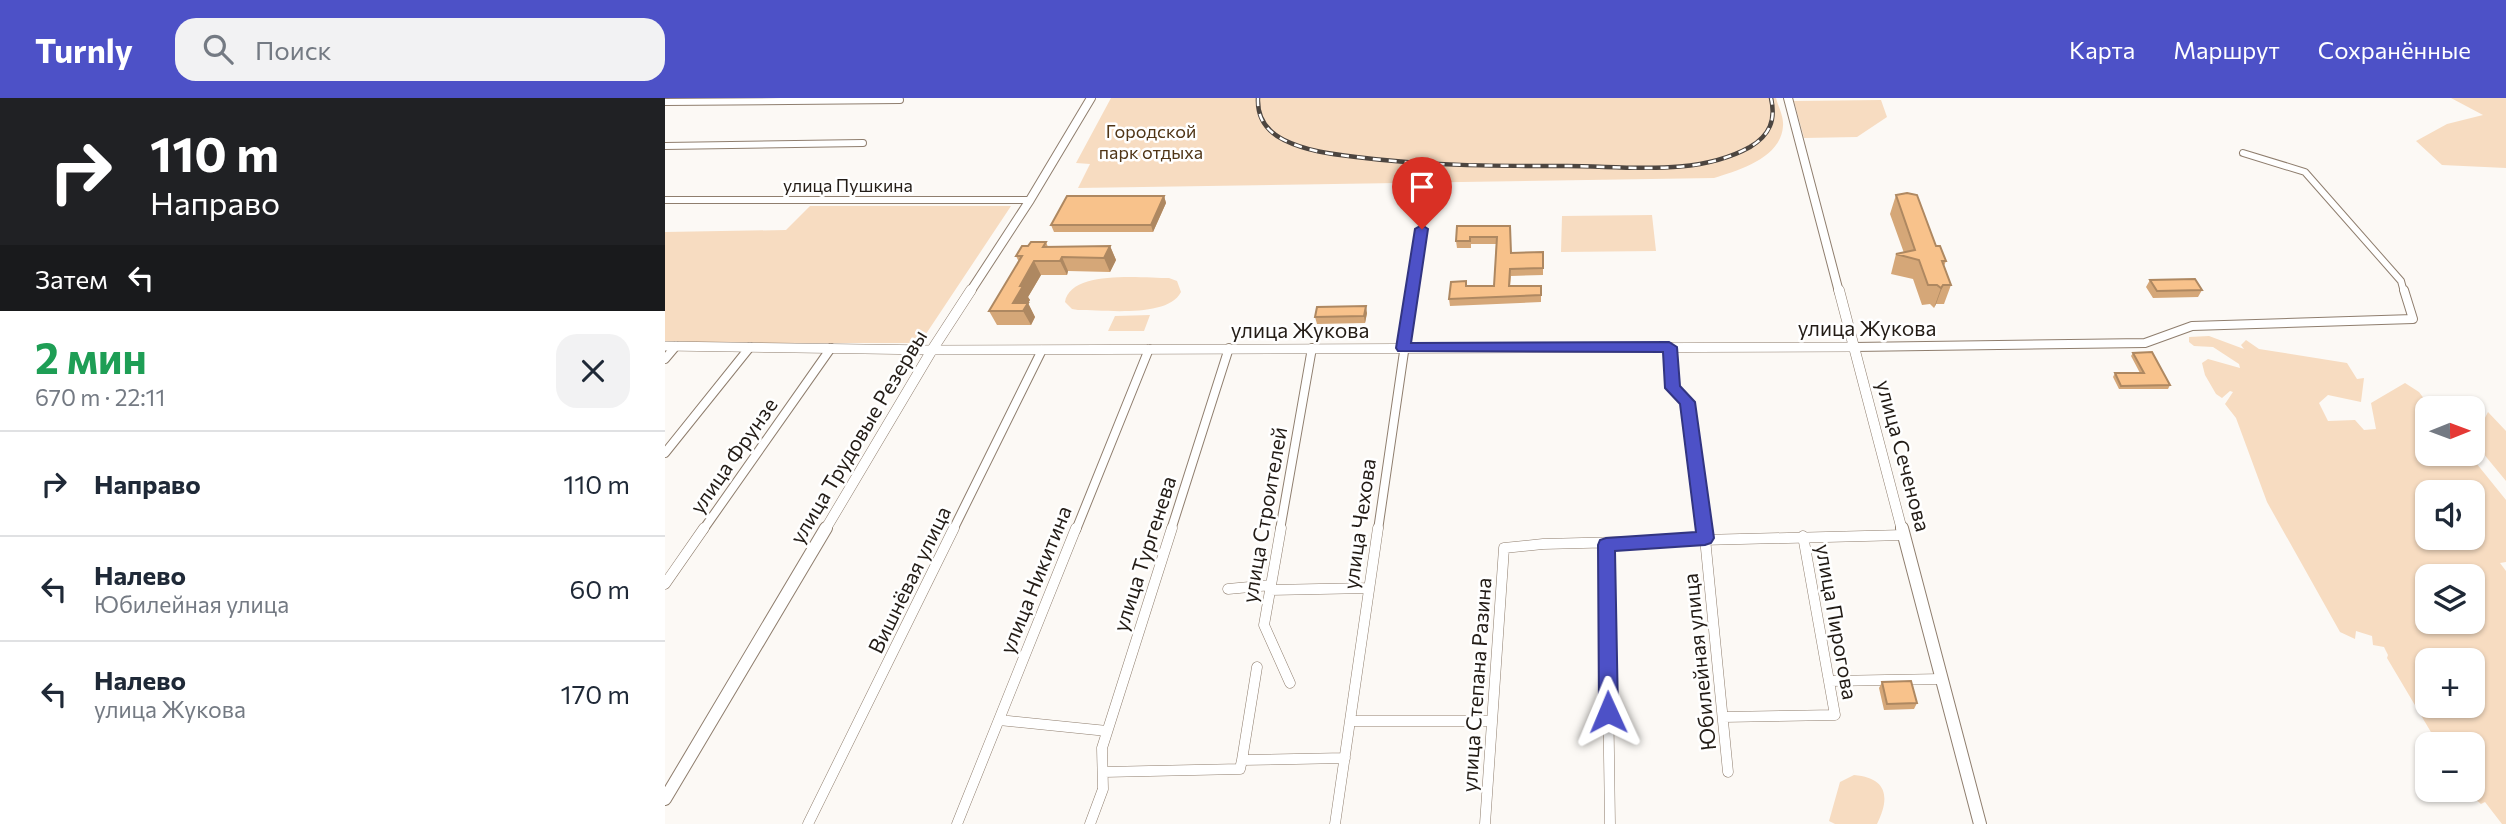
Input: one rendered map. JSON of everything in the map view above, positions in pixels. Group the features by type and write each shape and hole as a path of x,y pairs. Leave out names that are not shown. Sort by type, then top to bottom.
{"main road":[{"name":"улица Трудовые Резервы","path":"665,799 932,350 1030,200 1091,98"},
{"name":"улица Сеченова","path":"1788,98 1980,824"}],"street":[{"path":"665,102 901,100"},
{"path":"665,146 863,143"},
{"name":"улица Жукова","path":"665,346 1042,350 1854,347 2145,343 2192,326 2413,319 2401,281 2305,172 2243,153"},
{"name":"улица Пушкина","path":"665,200 1030,200"},
{"name":"улица Чехова","path":"1335,824 1422,229"},
{"path":"665,359 676,346"},
{"path":"665,453 750,347"},
{"name":"Юбилейная улица","path":"1669,347 1673,388 1687,402 1705,538 1728,772"},
{"name":"улица Фрунзе","path":"665,584 831,348"},
{"name":"улица Тургенева","path":"1090,824 1103,789 1101,748 1229,348"},
{"name":"улица Строителей","path":"1290,683 1284,662 1273,648 1264,625 1312,348"},
{"name":"улица Никитина","path":"957,824 1149,349"},
{"name":"Вишнёвая улица","path":"808,824 1042,350"},
{"path":"1610,824 1606,545 1705,538 1904,535"},
{"name":"улица Пирогова","path":"1723,716 1835,715 1803,536"},
{"name":"улица Степана Разина","path":"1485,824 1504,548 1519,544 1606,545"},
{"path":"1228,589 1369,588"},
{"path":"1104,772 1240,769 1257,667"},
{"path":"1830,681 1942,679"},
{"path":"999,720 1107,732"},
{"path":"1350,721 1490,721"},
{"path":"1242,760 1345,758"}],"green space":[{"name":"Городской парк отдыха","path":"1111,98 1776,98 1783,126 1775,146 1767,154 1746,166 1714,178 1078,188 1090,164 1076,163"},
{"path":"2451,98 2506,98 2506,168 2442,165 2416,141 2447,124 2483,115"},
{"path":"1881,100 1887,117 1857,137 1804,138 1794,101"},
{"path":"810,206 1011,206 920,343 665,343 665,232 786,230"},
{"path":"1652,215 1656,251 1561,252 1562,216"},
{"path":"1126,277 1169,278 1177,281 1181,292 1174,300 1150,309 1078,310 1072,309 1065,302 1070,291 1080,284 1094,280"},
{"path":"1150,315 1144,331 1108,331 1115,316"},
{"path":"2209,336 2244,349 2241,345 2246,340 2259,349 2347,363 2357,379 2364,378 2361,402 2328,395 2319,403 2328,421 2355,420 2364,430 2376,429 2371,403 2405,383 2422,396 2415,396 2415,466 2479,466 2506,500 2506,562 2500,563 2506,571 2506,824 2502,824 2485,802 2485,732 2431,732 2423,718 2485,718 2485,648 2415,648 2415,705 2387,658 2384,647 2373,645 2372,636 2356,631 2355,639 2340,632 2267,502 2236,418 2225,404 2233,392 2230,391 2222,398 2216,394 2205,375 2202,363 2208,359 2240,368 2239,364 2213,347 2194,346 2189,342 2189,337"},
{"path":"2488,412 2506,431 2506,481 2485,456 2485,418"},
{"path":"1854,775 1874,780 1883,791 1884,806 1877,824 1835,824 1829,821 1840,782"}],"building":[{"path":"1896,195 1917,195 1936,246 1940,246 1946,261 1942,261 1951,285 1943,285 1941,288 1928,285 1919,260 1896,254 1915,250"},
{"path":"1067,196 1164,196 1151,225 1051,225"},
{"path":"1457,226 1510,226 1511,253 1543,252 1543,268 1510,269 1509,286 1541,286 1541,295 1449,299 1451,282 1466,281 1466,286 1494,286 1497,237 1470,237 1470,241 1456,241"},
{"path":"1031,242 1046,242 1043,247 1110,246 1104,258 1062,257 1060,261 1034,261 1013,303 1028,303 1023,311 989,311 1022,256 1016,256 1022,246 1028,246"},
{"path":"2195,279 2202,290 2157,291 2150,280"},
{"path":"1366,306 1364,316 1315,317 1317,307"},
{"path":"2152,352 2170,385 2121,386 2115,373 2144,373 2133,353"},
{"path":"1911,681 1917,703 1887,704 1882,682"}],"railway":[{"path":"1258,98 1261,118 1272,132 1292,144 1328,153 1435,164 1637,168 1707,163 1750,147 1770,126 1773,113 1771,98"}],"route":[{"path":"1422,229 1403,348 1669,347 1673,388 1687,402 1705,538 1606,545 1608,712"}]}
